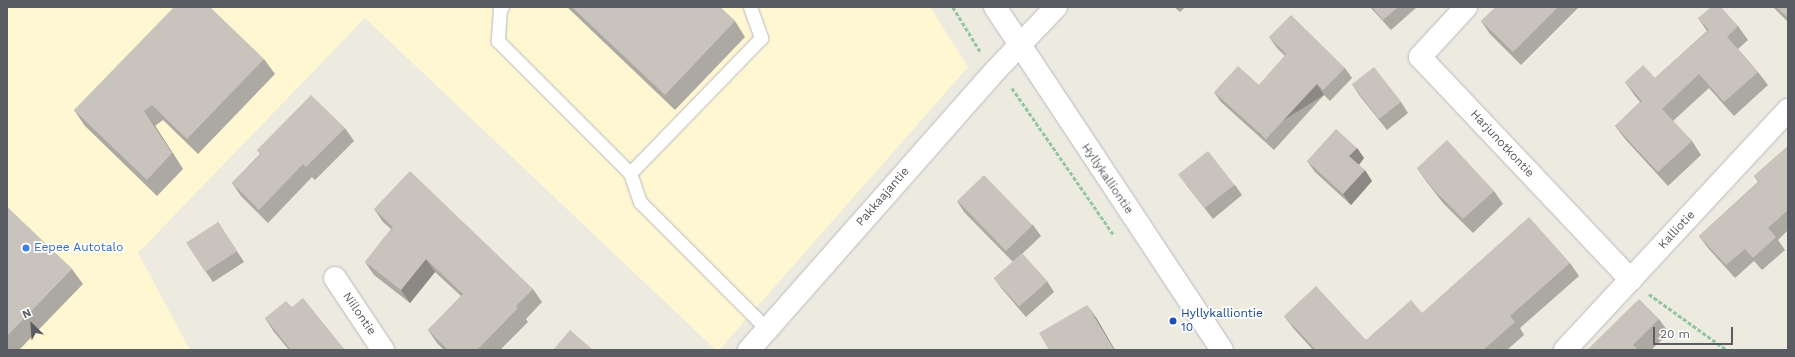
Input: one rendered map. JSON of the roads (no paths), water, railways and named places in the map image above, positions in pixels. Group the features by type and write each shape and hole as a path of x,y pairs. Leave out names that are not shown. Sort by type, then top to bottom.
{"street":[{"name":"Hyllykalliontie","path":"995,7 1019,46 1222,350"},
{"name":"Pakkaajantie","path":"749,350 996,70 1056,7"},
{"name":"Harjunotkontie","path":"1466,7 1420,58 1631,280"},
{"name":"Kalliotie","path":"1565,350 1788,110"},
{"name":"Niilontie","path":"335,278 384,350"}],"lane":[{"path":"502,7 500,9 498,41 630,172 640,202 767,329"},
{"path":"630,172 761,38 750,7"}],"place":[{"name":"Eepee Autotalo","path":"26,248"},
{"name":"Hyllykalliontie 10","path":"1173,321"}]}
